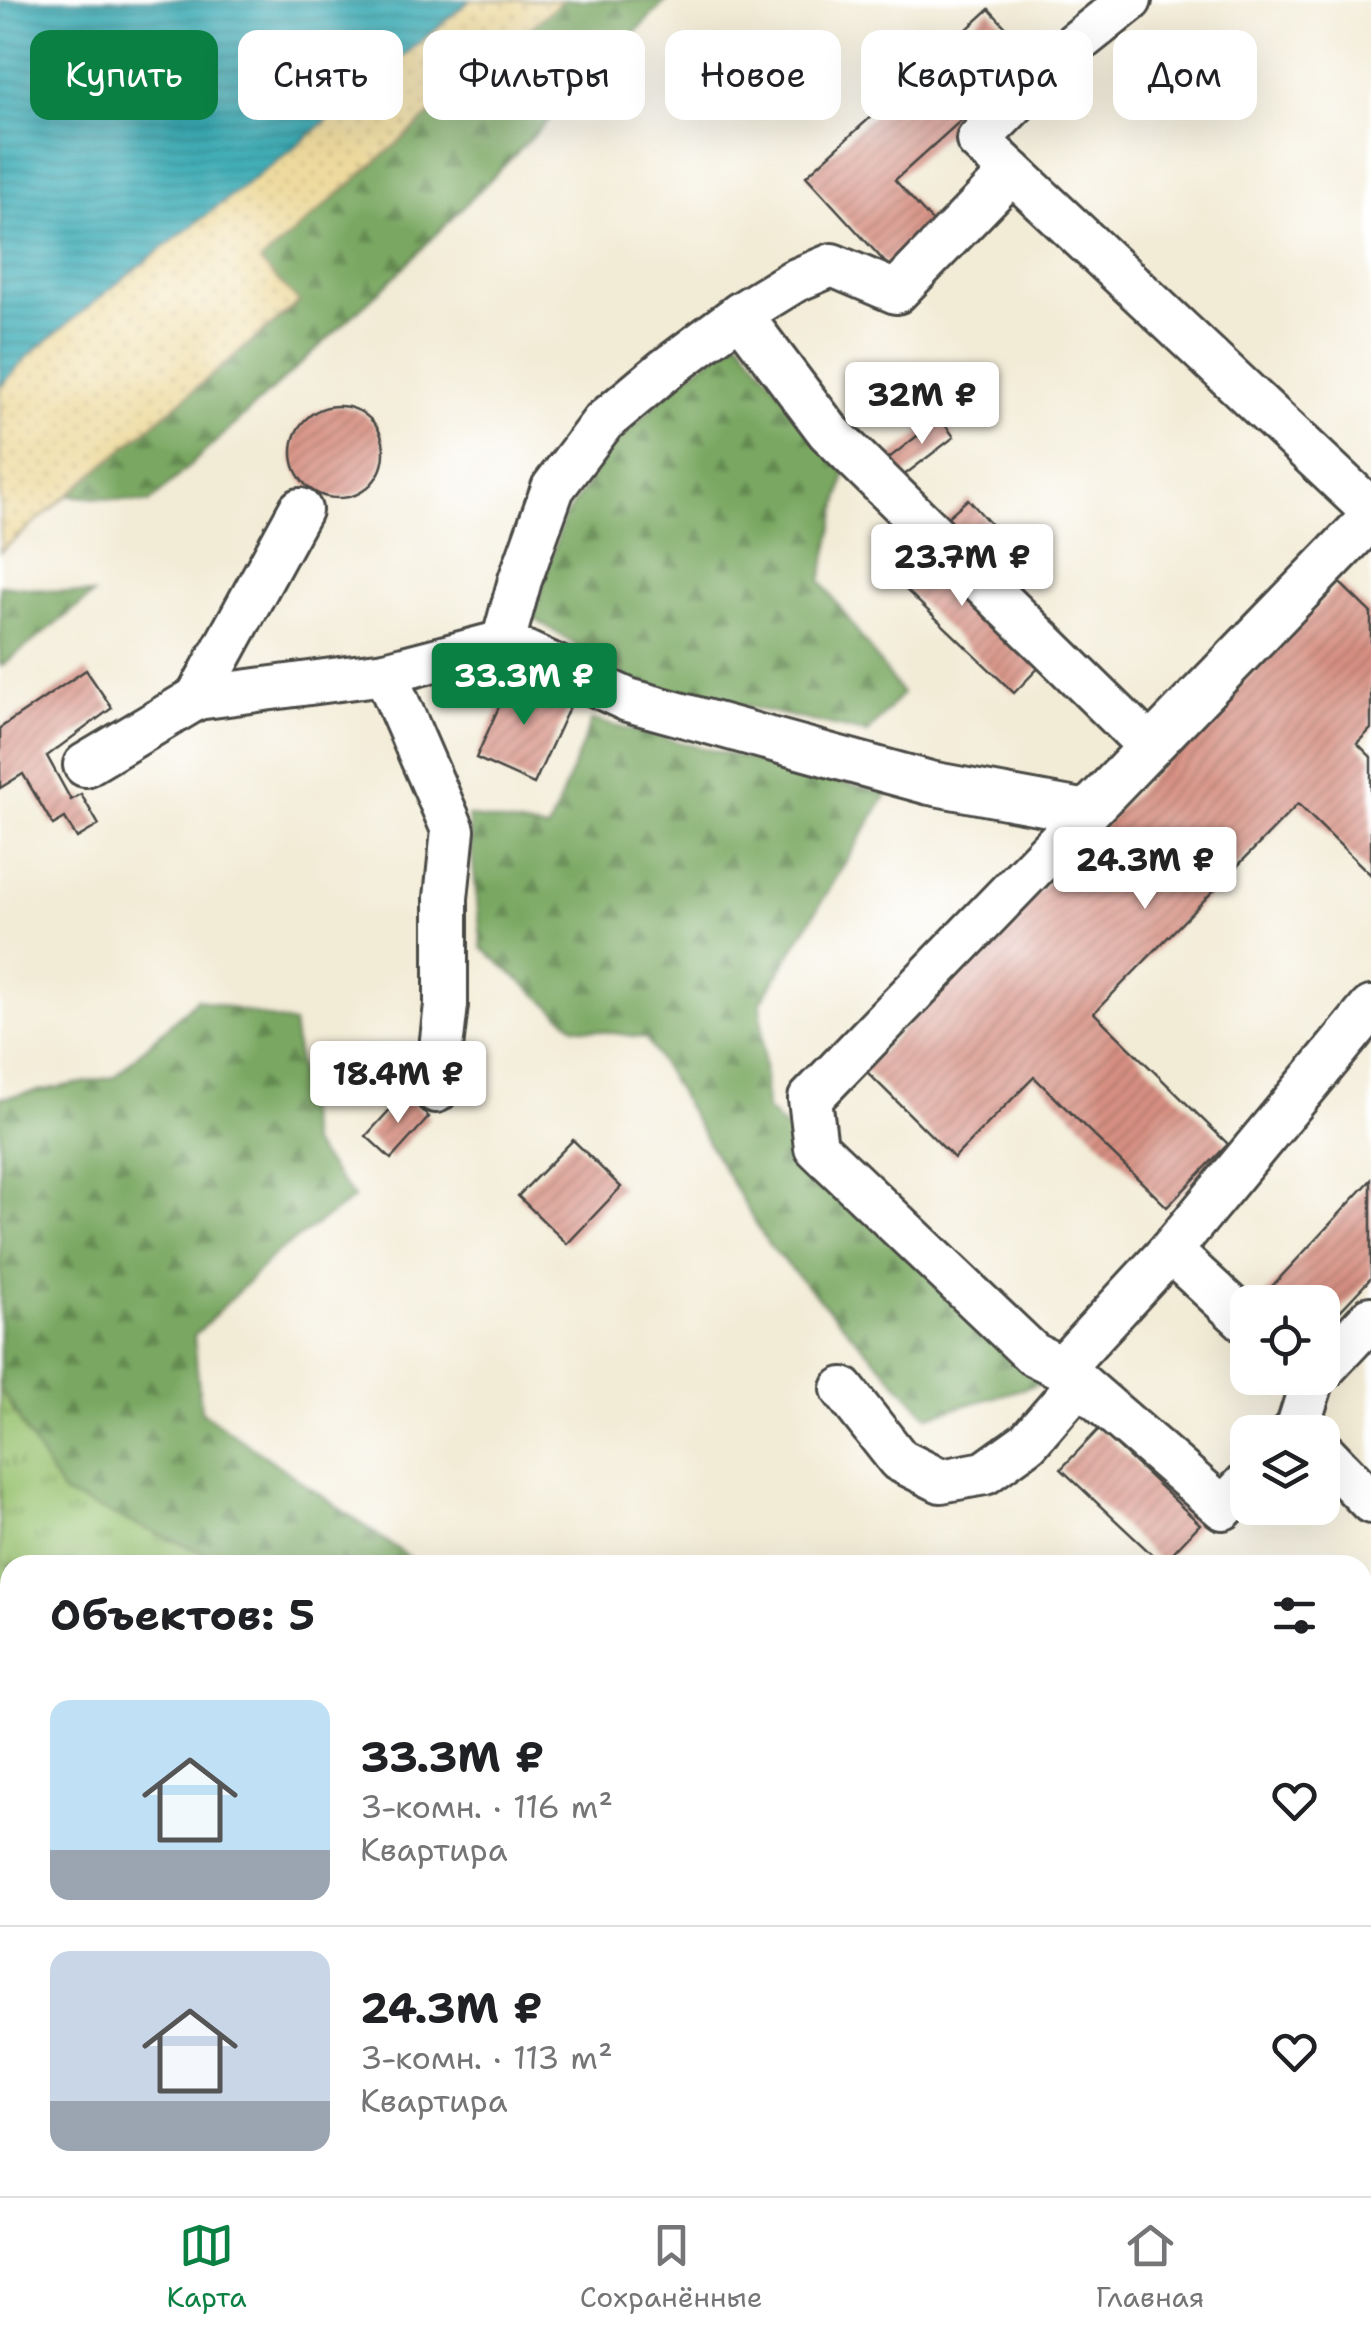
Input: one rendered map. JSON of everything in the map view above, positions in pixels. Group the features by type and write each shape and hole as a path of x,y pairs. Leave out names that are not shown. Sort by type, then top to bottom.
{"lane":[{"path":"1130,0 1066,52 978,140 1371,510"},
{"path":"503,642 553,488 603,422 740,314 794,281 832,265 896,292 1012,172"},
{"path":"740,314 828,432 1150,747"},
{"path":"196,698 300,510"},
{"path":"1230,1501 1223,1508 1071,1376 1033,1354 816,1147 810,1099 1371,518"},
{"path":"85,765 196,698 385,674 503,642 628,700 930,783 1087,812"},
{"path":"385,674 453,830 446,898 446,1005 436,1091"},
{"path":"843,1389 899,1460 941,1482 985,1473 1028,1442 1071,1376 1170,1250 1371,1008"},
{"path":"1170,1250 1230,1305"},
{"path":"1340,1350 1371,1318"},
{"path":"1340,1471 1371,1502"}],"green space":[{"path":"563,0 667,0 637,30 528,30"},
{"path":"424,120 549,120 387,284 149,503 68,495 299,303 259,263"},
{"path":"739,339 845,474 821,581 902,694 867,733 635,682 533,618 563,520 611,448 681,380"},
{"path":"0,585 93,595 0,667"},
{"path":"592,720 887,794 761,1002 766,1109 1046,1382 928,1416 768,1244 646,1038 575,1027 482,948 468,816 548,830"},
{"path":"197,999 293,1024 310,1143 354,1198 275,1254 194,1336 201,1411 406,1555 0,1555 0,1098 114,1077"},
{"path":"0,1388 63,1494 208,1555 0,1555"}],"sand":[{"path":"470,0 563,0 528,30 434,30"},
{"path":"423,40 424,120 260,262 299,302 0,552 0,387 29,355 327,120 403,120 403,56"}],"water":[{"path":"0,0 470,0 434,30 423,30 423,40 403,56 403,30 238,30 238,120 327,120 29,355 0,387"}],"building":[{"path":"989,9 1008,30 966,30"},
{"path":"867,120 961,120 895,180 939,229 893,271 806,176"},
{"path":"338,406 356,409 371,419 381,434 381,470 371,485 356,495 338,498 320,495 305,485 295,470 292,452 295,434 305,419 320,409"},
{"path":"940,418 954,437 903,476 889,458"},
{"path":"968,499 1022,559 996,581 943,521"},
{"path":"912,526 1048,658 1014,693 877,562"},
{"path":"1340,583 1371,613 1371,729 1357,743 1371,757 1371,875 1298,804 1094,1013 1228,1144 1167,1207 1034,1077 954,1158 864,1069"},
{"path":"86,670 112,708 47,756 71,800 81,794 99,825 77,838 65,818 53,825 23,774 0,788 0,728"},
{"path":"514,673 573,699 534,784 476,758"},
{"path":"404,1094 429,1117 391,1159 366,1136"},
{"path":"573,1140 621,1187 567,1244 518,1196"},
{"path":"1371,1180 1371,1278 1340,1311 1340,1285 1273,1285"},
{"path":"1099,1429 1200,1524 1171,1555 1152,1555 1061,1469"}]}
